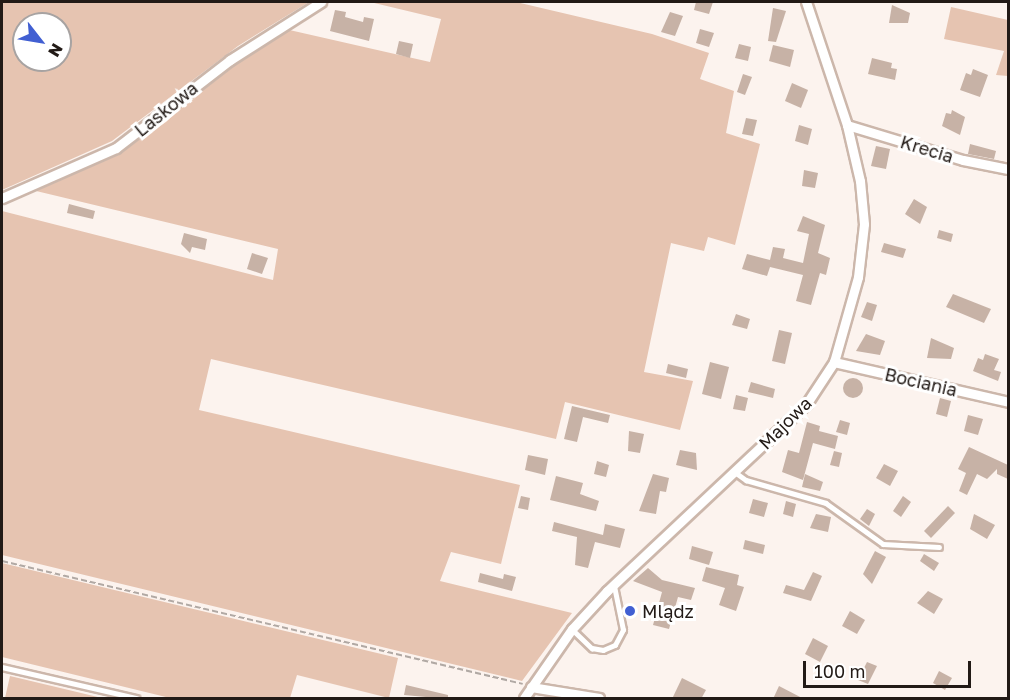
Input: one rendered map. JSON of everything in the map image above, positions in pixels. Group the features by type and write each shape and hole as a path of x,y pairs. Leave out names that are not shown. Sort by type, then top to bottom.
{"street":[{"name":"Laskowa","path":"2,198 116,148 230,60 321,2"},
{"name":"Majowa","path":"524,699 573,629 614,585 810,400 834,362 858,277 864,224 860,181 848,125 806,2"},
{"name":"Krecia","path":"848,125 1008,169"},
{"name":"Bociania","path":"834,362 1008,402"},
{"path":"531,687 599,699"}],"lane":[{"path":"735,472 746,480 826,503 883,544 939,547"},
{"path":"573,629 592,648 603,650 615,645 623,630 614,585"},
{"path":"2,667 136,699"}],"path":[{"path":"2,561 531,687"}],"shaded area":[{"path":"2,2 309,2 238,46 112,141 2,190"},
{"path":"370,2 516,2 652,34 709,53 700,79 734,91 726,133 760,144 735,245 708,237 704,251 671,243 644,372 693,381 680,430 565,402 556,439 211,359 199,410 520,485 501,564 451,552 440,581 572,613 522,681 2,555 2,211 273,280 278,249 32,190 126,148 166,122 191,97 285,29 430,62 441,19"},
{"path":"951,7 1008,20 1008,76 996,75 1004,51 944,39"},
{"path":"2,563 398,658 389,698 297,675 290,698 170,698 2,657"},
{"path":"10,676 102,698 5,698"}],"building":[{"path":"696,2 713,2 709,14 694,10"},
{"path":"892,5 910,13 908,23 889,23"},
{"path":"773,8 786,11 776,42 768,41"},
{"path":"335,10 346,12 345,17 363,22 364,17 374,19 369,41 330,31"},
{"path":"670,12 683,16 675,36 661,32"},
{"path":"700,29 714,33 709,47 696,43"},
{"path":"399,41 413,44 410,58 396,54"},
{"path":"739,44 751,47 748,61 735,58"},
{"path":"773,45 794,50 790,67 769,61"},
{"path":"872,58 892,63 891,68 897,69 895,80 868,74"},
{"path":"973,69 988,75 980,97 960,90 966,73 971,75"},
{"path":"743,74 752,77 745,95 737,92"},
{"path":"792,83 808,90 801,108 785,101"},
{"path":"952,110 965,117 960,135 942,126 946,113 951,114"},
{"path":"746,118 757,120 753,136 742,134"},
{"path":"799,125 812,129 808,145 795,141"},
{"path":"970,144 996,151 994,159 968,154"},
{"path":"876,146 890,149 886,169 871,166"},
{"path":"804,170 818,173 815,188 802,186"},
{"path":"914,199 927,207 920,224 905,214"},
{"path":"69,204 95,211 93,219 67,213"},
{"path":"803,216 825,225 818,253 830,258 826,275 820,273 811,305 796,301 803,275 770,267 767,276 742,269 747,254 770,260 773,247 785,249 783,258 803,263 809,234 797,231"},
{"path":"939,230 953,234 951,242 937,238"},
{"path":"184,233 207,239 205,250 192,247 190,253 181,244"},
{"path":"884,243 906,249 903,258 881,252"},
{"path":"252,253 268,258 262,274 247,269"},
{"path":"953,294 991,309 984,323 946,307"},
{"path":"867,302 877,305 872,321 861,317"},
{"path":"736,314 750,319 747,329 732,325"},
{"path":"779,330 792,333 785,364 772,361"},
{"path":"866,334 885,341 880,355 856,351"},
{"path":"931,338 954,348 951,359 927,358"},
{"path":"985,354 999,359 994,370 1001,372 998,381 973,371 978,358 983,360"},
{"path":"710,362 729,367 721,399 702,394"},
{"path":"668,364 688,369 686,378 666,373"},
{"path":"849,378 857,378 863,384 863,392 857,398 849,398 843,392 843,384"},
{"path":"751,382 775,389 773,398 748,392"},
{"path":"736,395 748,398 745,411 733,409"},
{"path":"940,398 951,401 947,417 936,414"},
{"path":"572,406 610,415 608,423 583,417 577,442 564,439"},
{"path":"968,415 983,419 978,435 964,431"},
{"path":"840,420 850,423 847,435 836,432"},
{"path":"807,422 820,426 819,431 838,436 835,449 813,443 803,480 782,472 788,450 799,453"},
{"path":"629,431 644,434 640,453 628,451"},
{"path":"969,447 1008,465 1008,479 997,474 997,469 987,479 977,474 967,495 959,491 966,473 958,469"},
{"path":"680,450 696,453 697,470 676,465"},
{"path":"834,451 842,453 839,467 830,465"},
{"path":"528,455 548,459 545,475 525,470"},
{"path":"597,461 609,465 606,477 594,474"},
{"path":"884,464 898,471 890,486 876,478"},
{"path":"653,474 669,478 666,492 660,491 656,514 639,511"},
{"path":"805,474 823,482 820,491 802,487"},
{"path":"556,476 583,483 580,494 599,501 596,511 550,500"},
{"path":"521,496 530,498 528,510 518,508"},
{"path":"903,496 911,502 901,517 893,511"},
{"path":"753,499 768,503 764,517 749,513"},
{"path":"786,501 796,504 793,517 783,514"},
{"path":"948,506 955,513 931,538 924,531"},
{"path":"867,509 875,514 869,526 860,519"},
{"path":"816,514 831,517 828,532 810,528"},
{"path":"974,514 995,525 987,539 970,529"},
{"path":"554,522 603,535 605,524 625,529 620,548 595,542 588,568 575,565 577,537 552,531"},
{"path":"745,540 765,545 763,554 743,549"},
{"path":"692,546 713,552 709,565 689,559"},
{"path":"875,551 886,557 872,584 863,574"},
{"path":"924,554 939,563 934,571 920,561"},
{"path":"706,567 739,575 737,585 744,587 736,611 719,605 725,588 702,581"},
{"path":"648,568 662,580 695,588 691,600 678,597 669,629 653,625 662,592 633,581"},
{"path":"813,572 822,576 811,601 783,593 786,585 804,590"},
{"path":"480,573 503,579 504,574 516,577 512,591 478,582"},
{"path":"928,591 943,599 934,614 917,603"},
{"path":"850,611 865,620 857,634 842,626"},
{"path":"813,638 828,646 820,662 805,654"},
{"path":"867,662 877,666 868,684 858,680"},
{"path":"939,671 952,678 945,690 933,683"},
{"path":"682,678 706,690 701,699 672,699"},
{"path":"406,685 448,695 448,699 404,695"},
{"path":"779,686 804,699 773,699"}],"place":[{"name":"Mlądz","path":"630,611"}]}
